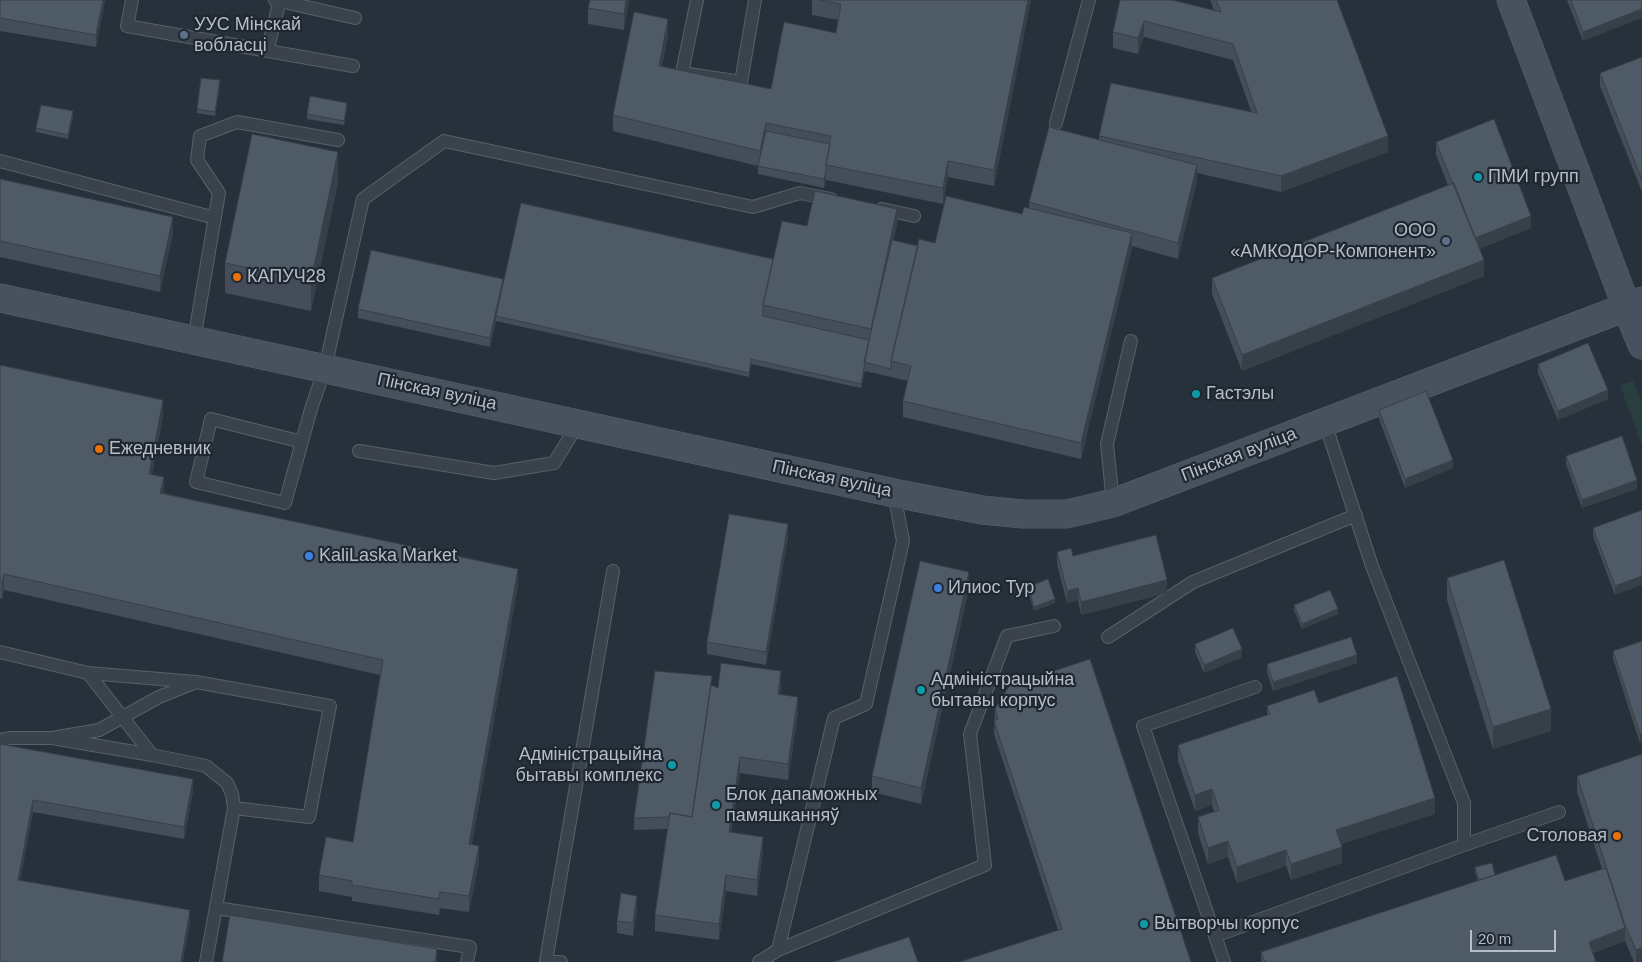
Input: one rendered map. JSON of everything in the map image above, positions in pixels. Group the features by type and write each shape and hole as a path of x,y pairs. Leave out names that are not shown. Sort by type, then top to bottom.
{"street":[{"path":"1510,0 1634,304 1642,344"},
{"name":"Пінская вуліца","path":"0,298 894,493 982,510 1023,514 1067,514 1113,503 1634,304"}],"lane":[{"path":"132,0 127,26 353,66"},
{"path":"267,51 278,0 355,18"},
{"path":"697,0 682,73 742,82 755,0"},
{"path":"1056,122 1087,0"},
{"path":"194,340 219,193 197,160 200,136 236,122 338,140"},
{"path":"302,442 211,419 196,482 285,503 302,442 311,409 325,368 363,199 444,141 753,207 800,193 848,202"},
{"path":"0,161 215,218"},
{"path":"866,206 914,216"},
{"path":"1113,503 1107,444 1131,341"},
{"path":"1325,423 1372,566 1464,804 1464,845"},
{"path":"359,451 494,473 554,463 578,424"},
{"path":"778,950 834,718 866,704 903,541 894,493"},
{"path":"1108,637 1194,582 1356,515"},
{"path":"561,962 546,961 613,571"},
{"path":"759,962 778,950 985,865 970,734 1007,636 1054,626"},
{"path":"0,652 88,673 196,682 330,706 309,817 234,808"},
{"path":"88,673 152,755"},
{"path":"52,738 99,730 159,697 196,682"},
{"path":"1224,962 1143,726 1255,687"},
{"path":"0,740 10,738 52,738 152,755 206,766 227,783 232,794 234,808 206,962"},
{"path":"1216,936 1464,845 1560,812"},
{"path":"216,908 470,947 467,962"}],"green space":[{"path":"1633,381 1642,403 1642,446 1620,385"}],"building":[{"path":"0,0 103,0 96,35 0,18"},
{"path":"590,0 626,0 624,14 588,8"},
{"path":"819,0 1028,0 994,170 948,161 943,188 826,165 831,136 766,123 760,151 613,115 634,12 668,19 659,66 771,89 784,22 836,33 841,4"},
{"path":"1120,0 1172,0 1221,12 1216,0 1337,0 1388,136 1281,176 1099,136 1111,83 1257,113 1233,44 1144,21 1138,38 1113,32"},
{"path":"1571,0 1642,0 1642,9 1583,32"},
{"path":"1642,57 1642,180 1600,73"},
{"path":"201,78 220,80 215,112 197,109"},
{"path":"310,96 347,103 344,121 307,114"},
{"path":"41,105 73,111 68,135 36,128"},
{"name":"ПМИ групп","path":"1494,119 1531,216 1475,238 1436,142"},
{"path":"1049,127 1197,165 1178,243 1029,202"},
{"path":"766,131 830,144 824,179 758,166"},
{"path":"252,134 338,152 311,281 225,263"},
{"path":"0,179 173,217 160,276 0,241"},
{"path":"1454,183 1484,260 1242,355 1212,278"},
{"path":"815,191 897,209 871,329 763,305 782,221 807,226"},
{"path":"946,196 1022,214 1024,207 1132,233 1081,443 903,401 911,366 891,361 919,239 935,243"},
{"path":"521,203 773,259 763,305 763,316 869,340 861,384 751,359 749,373 496,316"},
{"path":"892,240 918,246 891,361 891,369 864,362"},
{"path":"371,250 503,279 490,338 358,309"},
{"path":"1588,343 1608,390 1558,411 1538,364"},
{"path":"0,365 163,400 149,474 164,477 160,493 518,569 469,844 479,846 469,896 440,892 439,899 352,885 352,881 319,875 326,837 353,842 383,660 4,574 2,583 0,582"},
{"path":"1426,391 1453,460 1405,479 1379,410"},
{"path":"1622,436 1637,480 1582,500 1566,456"},
{"path":"1642,510 1642,576 1615,586 1593,528"},
{"path":"729,514 788,524 766,652 707,642"},
{"path":"1156,535 1167,580 1081,602 1078,588 1067,591 1057,552 1071,548 1073,556"},
{"path":"1504,560 1551,709 1493,727 1447,578"},
{"name":"Адміністрацыйна бытавы корпус","path":"920,561 969,572 921,788 872,776"},
{"path":"1048,579 1055,599 1034,607 1028,587"},
{"path":"1330,590 1338,609 1302,624 1294,605"},
{"path":"1233,628 1242,649 1204,665 1195,644"},
{"path":"1351,637 1357,655 1273,682 1267,664"},
{"path":"1642,641 1642,734 1640,734 1613,651"},
{"path":"1090,659 1191,962 959,962 1062,929 994,721 998,719 995,709 1009,686"},
{"name":"Блок дапаможных памяшканняў","path":"721,663 781,671 778,694 798,697 788,764 740,757 729,832 763,837 757,880 726,875 719,924 655,915 670,813 692,817 711,685 718,688"},
{"name":"Адміністрацыйна бытавы комплекс","path":"655,671 712,676 692,817 670,813 669,817 634,818"},
{"path":"1397,676 1435,798 1336,830 1342,847 1291,864 1286,850 1237,867 1228,841 1208,848 1198,817 1219,810 1212,789 1195,795 1178,745 1270,714 1267,706 1314,690 1319,703"},
{"path":"0,744 193,779 184,827 33,800 18,880 190,910 181,962 0,962"},
{"name":"Столовая","path":"1642,754 1642,948 1636,950 1625,925 1577,776"},
{"path":"1556,855 1565,881 1606,868 1625,928 1589,942 1596,962 1265,962 1261,952"},
{"path":"1492,863 1495,875 1479,880 1475,867"},
{"path":"621,893 637,896 633,923 617,921"},
{"path":"230,915 437,949 435,962 222,962"},
{"path":"909,937 918,962 833,962"}],"place":[{"name":"УУС Мінскай вобласці","path":"184,35"},
{"name":"ПМИ групп","path":"1478,177"},
{"name":"ООО «АМКОДОР-Компонент»","path":"1446,241"},
{"name":"КАПУЧ28","path":"237,277"},
{"name":"Гастэлы","path":"1196,394"},
{"name":"Ежедневник","path":"99,449"},
{"name":"KaliLaska Market","path":"309,556"},
{"name":"Илиос Тур","path":"938,588"},
{"name":"Адміністрацыйна бытавы корпус","path":"921,690"},
{"name":"Адміністрацыйна бытавы комплекс","path":"672,765"},
{"name":"Блок дапаможных памяшканняў","path":"716,805"},
{"name":"Столовая","path":"1617,836"},
{"name":"Вытворчы корпус","path":"1144,924"}]}
